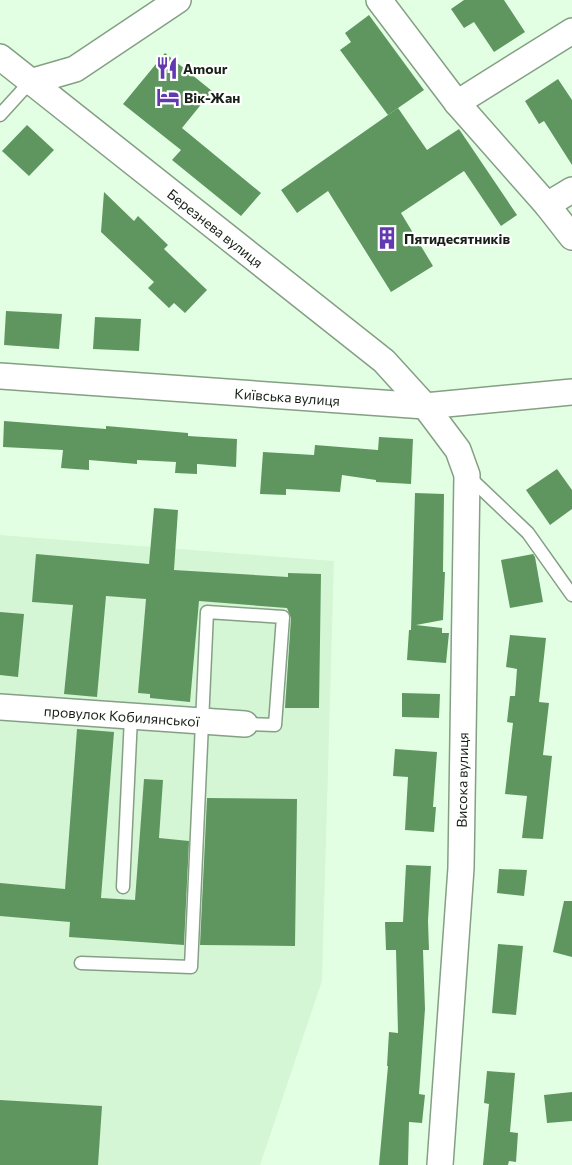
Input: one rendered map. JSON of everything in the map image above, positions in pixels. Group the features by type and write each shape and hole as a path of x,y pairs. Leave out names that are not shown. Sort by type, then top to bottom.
{"street":[{"path":"30,82 75,69 178,0"},
{"path":"379,0 457,103 547,204 572,237"},
{"path":"457,103 572,31"},
{"name":"Березнева вулиця","path":"0,57 384,361 425,406"},
{"path":"547,204 572,190"},
{"name":"Київська вулиця","path":"0,376 425,406 572,392"},
{"name":"Висока вулиця","path":"425,406 458,450 467,475 461,868 440,1165"},
{"name":"провулок Кобилянської","path":"0,707 245,724"}],"lane":[{"path":"0,115 30,82"},
{"path":"467,475 528,533 572,595"},
{"path":"81,963 191,967 207,612 283,617 276,725 245,724"},
{"path":"122,887 131,717"}],"shaded area":[{"path":"0,535 334,561 322,981 260,1165 0,1165"}],"building":[{"path":"464,0 504,0 525,32 494,52 474,22 464,28 451,9"},
{"path":"369,15 424,90 388,115 340,50 351,42 345,33"},
{"path":"165,53 212,91 182,128 261,193 241,216 172,160 181,150 123,104"},
{"path":"558,79 572,100 572,165 544,121 539,124 525,101"},
{"path":"398,108 427,150 459,129 517,215 501,226 464,171 401,213 433,266 391,292 328,191 297,213 281,190"},
{"path":"27,125 54,150 29,176 2,151"},
{"path":"104,192 134,221 138,216 168,245 164,249 207,290 185,313 174,303 169,308 148,288 154,282 101,232"},
{"path":"6,311 62,314 59,349 4,345"},
{"path":"95,317 141,319 139,351 93,349"},
{"path":"4,421 106,429 106,426 188,433 188,436 237,439 236,467 197,464 197,474 175,473 176,462 137,460 137,464 89,460 89,470 61,468 63,450 3,447"},
{"path":"379,437 413,439 411,484 376,482 376,480 342,475 340,492 286,489 286,495 260,494 263,452 314,455 315,445 378,450"},
{"path":"557,469 572,490 572,509 550,525 526,490"},
{"path":"415,493 444,494 443,572 445,572 443,620 416,625 442,628 442,633 449,633 446,663 407,660 409,630 411,630"},
{"path":"154,508 178,510 174,570 288,577 288,573 321,574 319,708 285,708 291,618 287,608 199,601 190,702 150,698 150,694 138,693 146,599 106,596 97,697 64,694 73,605 32,602 36,554 149,564"},
{"path":"533,554 543,602 510,608 501,560"},
{"path":"0,612 24,614 18,677 0,675"},
{"path":"510,635 546,638 539,702 549,703 543,755 552,756 543,839 522,838 527,796 505,794 513,723 507,722 510,696 515,696 517,669 506,667"},
{"path":"402,693 440,694 439,718 402,717"},
{"path":"77,729 114,732 101,898 135,900 144,779 163,780 159,838 189,841 184,945 69,937 70,922 0,916 0,883 65,889"},
{"path":"395,749 437,752 433,807 436,807 434,832 405,830 408,777 393,776"},
{"path":"207,798 297,799 295,946 200,945"},
{"path":"406,865 431,866 428,921 429,950 423,950 425,1009 419,1094 425,1095 422,1123 409,1122 408,1165 379,1165 388,1066 389,1032 398,1033 396,950 386,950 385,922 403,922"},
{"path":"499,869 527,870 524,896 497,893"},
{"path":"564,901 572,901 572,957 553,952"},
{"path":"498,944 523,946 516,1015 492,1013"},
{"path":"487,1071 515,1073 510,1132 518,1133 516,1162 509,1161 508,1165 483,1165 489,1104 484,1103"},
{"path":"572,1092 572,1121 547,1123 544,1095"},
{"path":"0,1100 102,1106 98,1165 0,1165"}],"place":[{"name":"Amour","path":"167,68"},
{"name":"Вік-Жан","path":"168,97"},
{"name":"Пятидесятників","path":"387,238"}]}
